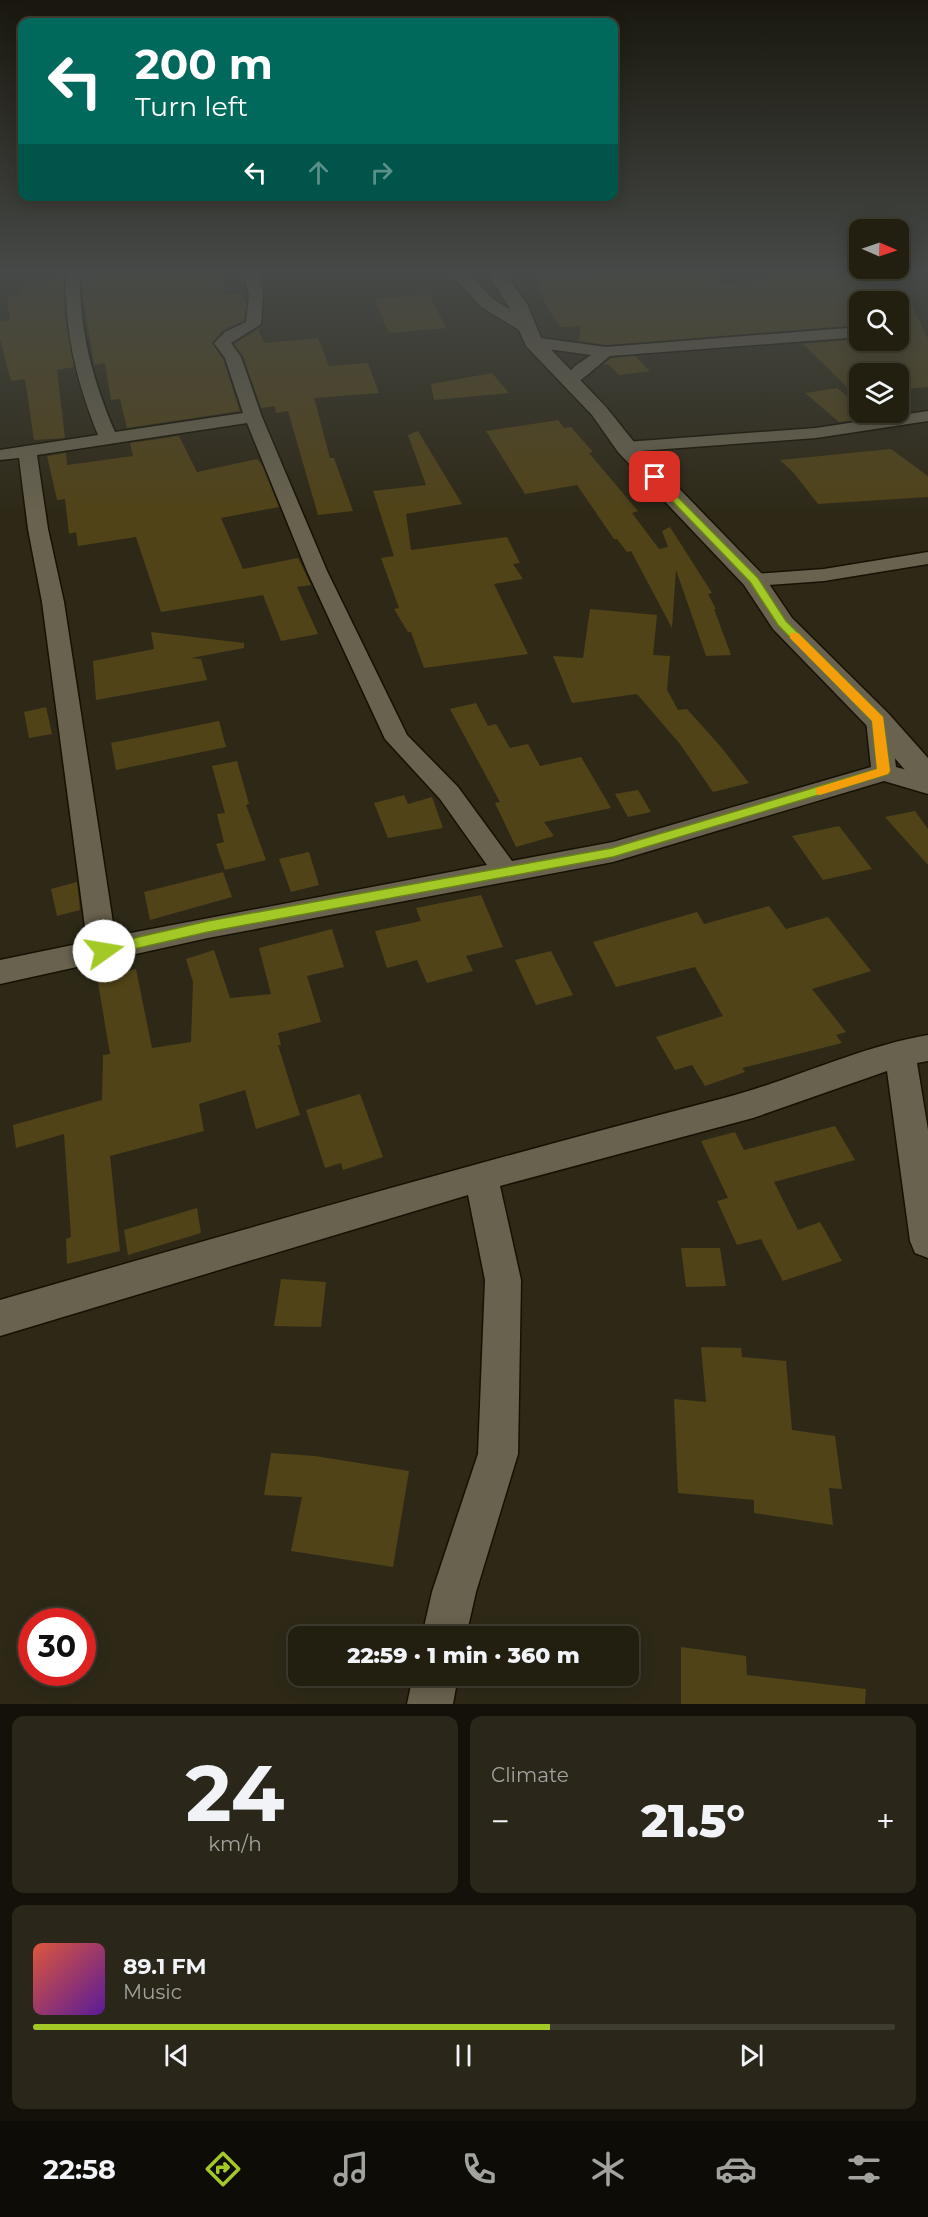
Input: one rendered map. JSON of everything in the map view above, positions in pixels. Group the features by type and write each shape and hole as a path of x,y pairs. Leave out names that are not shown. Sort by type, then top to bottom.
{"street":[{"path":"80,354 86,385 109,440"},
{"path":"230,354 317,571 397,739 449,793 505,871"},
{"path":"553,354 575,376 626,447 754,580 782,623 878,720 928,777"},
{"path":"575,376 604,354"},
{"path":"0,455 254,417"},
{"path":"626,447 755,439 928,417"},
{"path":"27,452 39,529 54,602 104,951"},
{"path":"754,580 824,575 928,558"},
{"path":"878,720 884,771"},
{"path":"0,972 208,927 613,852 884,771 928,785"},
{"path":"3,1324 481,1176 753,1104 914,1051 928,1241"},
{"path":"446,1626 454,1592 498,1454 503,1280 481,1176"},
{"path":"430,1704 434,1686"}],"building":[{"path":"4,354 72,354 74,367 57,370 65,438 34,440 25,379 11,381"},
{"path":"92,354 219,354 240,411 127,428 120,399 111,400 105,363 94,365"},
{"path":"241,354 324,354 329,366 368,363 379,393 314,398 330,458 334,458 353,511 318,515 288,411 276,413 275,406 261,408"},
{"path":"813,354 928,354 928,387 909,389 909,363 849,363 849,389"},
{"path":"635,356 650,371 619,375 609,365 603,364 611,358"},
{"path":"492,373 509,393 434,400 431,384"},
{"path":"837,388 849,398 849,420 839,422 805,393"},
{"path":"558,420 564,428 571,427 593,452 589,453 638,511 632,513 659,549 668,547 662,531 670,527 712,593 708,594 716,609 714,609 731,655 706,656 676,570 672,628 631,551 627,552 617,539 614,539 577,485 525,494 486,431"},
{"path":"418,431 462,504 406,514 411,550 507,537 520,563 513,564 523,579 494,584 528,654 424,668 411,632 408,632 394,609 399,608 381,558 394,556 373,491 426,485 408,435"},
{"path":"179,436 197,472 257,459 262,465 279,507 221,518 243,569 298,558 311,585 297,587 318,634 281,641 263,595 161,612 136,537 78,546 76,532 69,534 65,499 57,500 47,456 66,453 67,465 133,456 130,443"},
{"path":"891,449 928,476 928,497 818,504 793,472 780,460"},
{"path":"590,609 657,615 653,655 670,656 667,690 678,710 687,709 749,783 713,792 680,744 637,694 572,703 553,656 583,658"},
{"path":"151,632 244,643 244,648 191,658 201,659 207,680 96,700 93,661 154,649"},
{"path":"476,703 488,726 496,724 510,748 528,744 540,766 581,757 611,808 544,822 554,836 516,847 495,803 500,802 450,709"},
{"path":"46,707 52,734 29,738 24,712"},
{"path":"219,721 226,747 116,770 111,743"},
{"path":"237,761 249,804 246,805 266,860 225,870 216,844 224,842 217,814 225,813 212,766"},
{"path":"638,790 651,812 628,817 615,794"},
{"path":"404,795 408,804 432,797 443,828 388,838 374,803"},
{"path":"915,811 928,829 928,865 885,817"},
{"path":"839,826 872,869 823,880 792,836"},
{"path":"309,852 319,885 291,892 279,859"},
{"path":"223,872 232,897 150,920 144,892"},
{"path":"77,882 80,910 57,916 51,889"},
{"path":"481,895 503,947 466,956 473,971 427,983 417,960 387,968 375,931 421,921 416,908"},
{"path":"769,906 786,929 828,917 871,971 812,989 846,1032 836,1035 842,1043 742,1068 745,1072 705,1086 692,1065 675,1070 656,1037 723,1016 695,967 616,987 593,942 697,912 704,924"},
{"path":"332,929 344,967 307,976 321,1022 278,1033 281,1045 278,1045 300,1115 256,1129 245,1090 199,1104 204,1131 110,1156 120,1251 67,1264 66,1239 71,1237 64,1134 16,1148 13,1125 102,1100 103,1055 110,1054 95,965 126,958 128,971 136,969 152,1048 191,1042 193,982 186,959 214,950 230,998 271,994 259,948"},
{"path":"551,951 573,995 536,1005 515,960"},
{"path":"360,1094 383,1157 343,1170 341,1163 325,1168 306,1110"},
{"path":"835,1126 855,1160 774,1182 798,1230 820,1222 842,1261 783,1281 761,1239 737,1245 717,1201 728,1198 701,1141 735,1132 744,1150"},
{"path":"197,1208 201,1233 128,1255 124,1230"},
{"path":"681,1248 720,1248 726,1286 686,1287"},
{"path":"281,1279 326,1282 321,1327 274,1326"},
{"path":"701,1347 741,1348 742,1357 786,1361 792,1430 835,1436 842,1489 829,1488 833,1525 754,1513 754,1500 678,1493 674,1399 706,1402"},
{"path":"271,1453 315,1456 409,1471 393,1567 291,1551 302,1497 264,1495"},
{"path":"681,1647 746,1656 747,1675 866,1689 865,1704 681,1704"}],"slow traffic":[{"path":"794,636 878,720 884,771 820,791"}],"route":[{"path":"104,951 208,927 613,852 707,826 884,771 878,720 782,623 754,580 655,477"}]}
